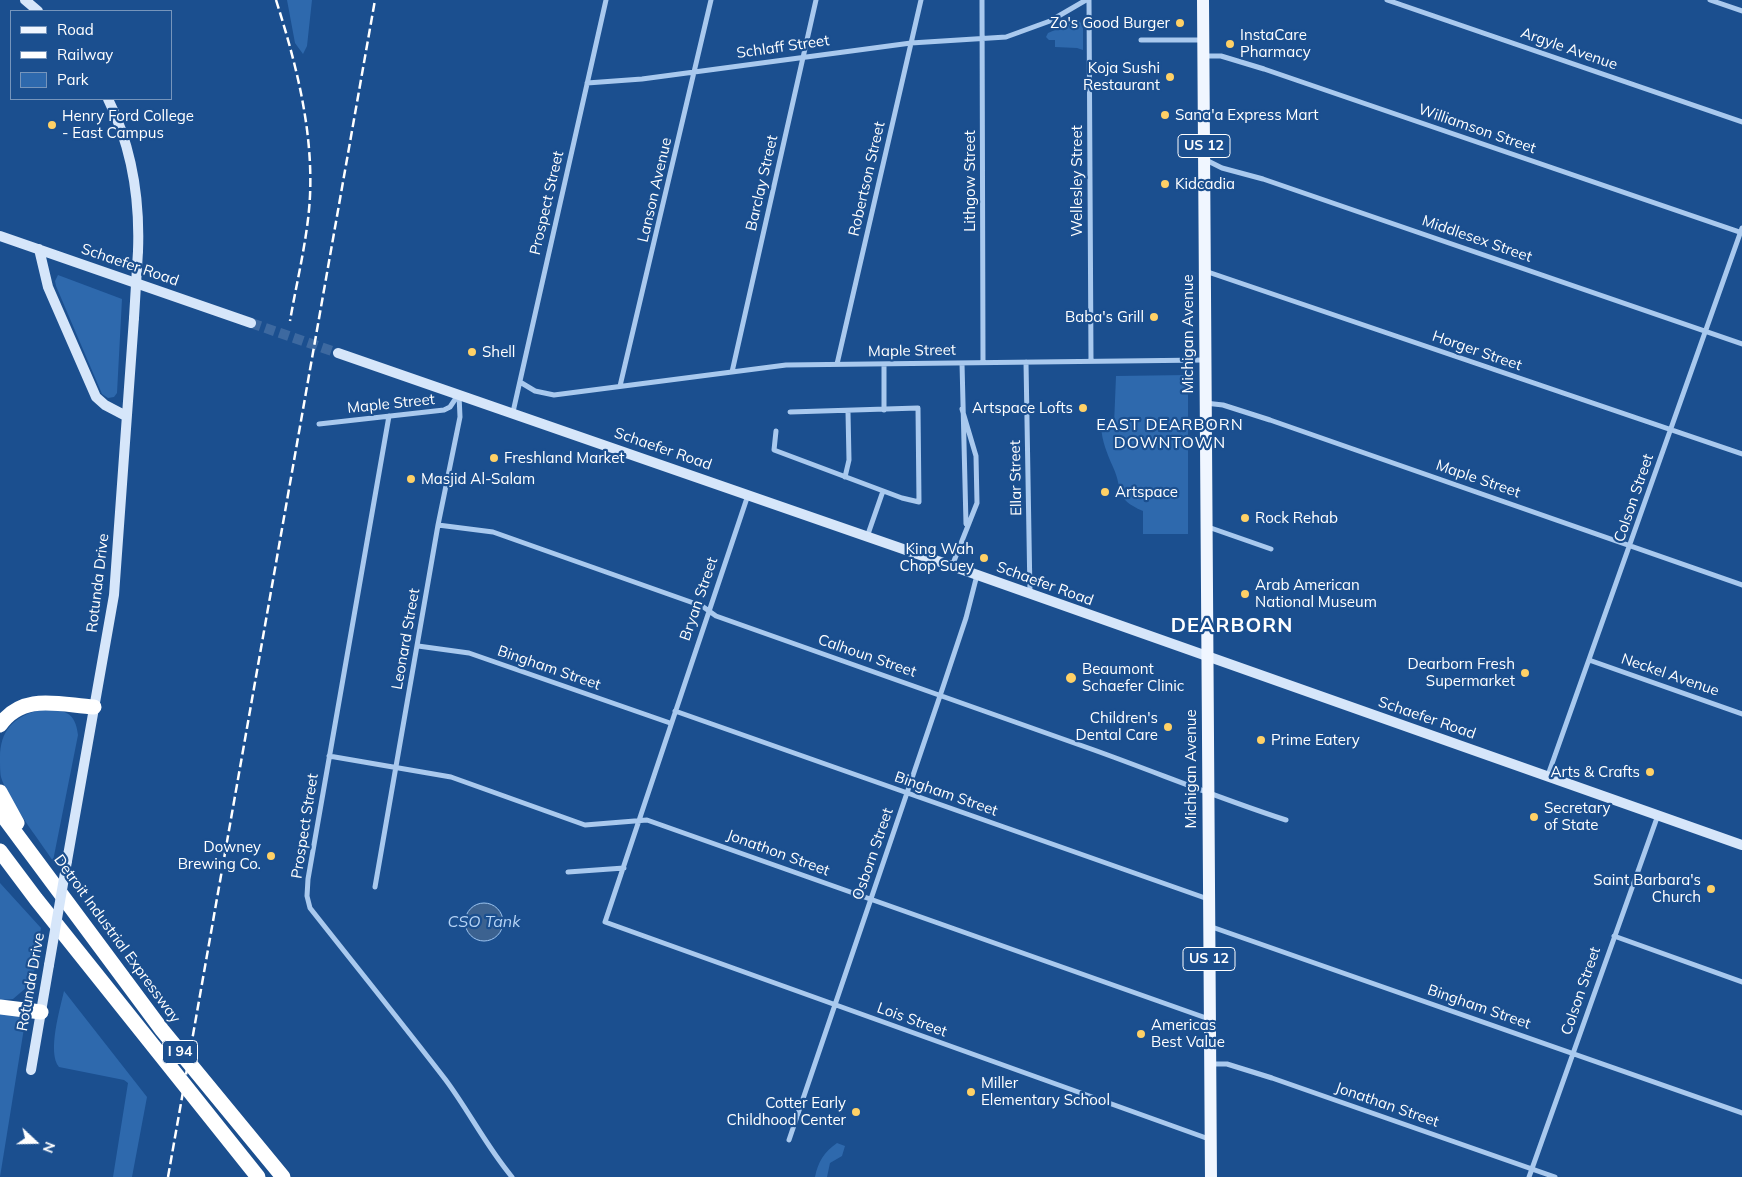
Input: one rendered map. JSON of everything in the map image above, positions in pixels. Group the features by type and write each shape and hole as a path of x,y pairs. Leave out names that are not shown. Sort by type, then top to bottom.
{"highway":[{"path":"0,724 15,710 32,702 52,702 94,707"},
{"path":"0,792 31,852"},
{"name":"Detroit Industrial Expressway","path":"0,812 162,1030 283,1177"},
{"name":"I 94","path":"0,850 36,899 258,1177"},
{"path":"0,865 36,899"},
{"path":"0,1006 41,1012"}],"main road":[{"path":"26,0 37,10"},
{"name":"Michigan Avenue","path":"1203,0 1204,402 1211,1177"},
{"name":"Rotunda Drive","path":"31,1070 114,595 138,251 134,174 126,144 108,100"},
{"name":"Schaefer Road","path":"0,236 251,324"},
{"path":"39,249 48,287 96,397 105,405 126,416"},
{"name":"Schaefer Road","path":"338,353 952,566 1742,845"}],"street":[{"name":"Prospect Street","path":"512,412 606,0"},
{"name":"Lanson Avenue","path":"620,386 696,72 711,0"},
{"name":"Barclay Street","path":"732,372 816,0"},
{"name":"Robertson Street","path":"838,364 921,0"},
{"name":"Lithgow Street","path":"982,0 983,362"},
{"name":"Schlaff Street","path":"587,83 696,72 803,56 911,43 1006,37 1050,21 1087,0"},
{"name":"Wellesley Street","path":"1087,0 1091,361"},
{"name":"Argyle Avenue","path":"1387,0 1742,122"},
{"path":"1710,0 1742,11"},
{"path":"1141,40 1203,40"},
{"name":"Williamson Street","path":"1203,56 1221,56 1264,69 1742,231"},
{"name":"Middlesex Street","path":"1204,159 1222,168 1272,182 1706,330 1742,344"},
{"name":"Colson Street","path":"1548,775 1742,231"},
{"name":"Horger Street","path":"1204,271 1742,454"},
{"name":"Maple Street","path":"520,382 536,391 554,395 786,365 1205,360"},
{"name":"Ellar Street","path":"1026,362 1030,594"},
{"path":"962,363 962,409 967,472 966,527"},
{"path":"884,364 884,410"},
{"name":"Maple Street","path":"319,424 444,410 450,407 459,395"},
{"name":"Leonard Street","path":"375,887 438,525 460,417 459,395"},
{"name":"Maple Street","path":"1204,402 1242,411 1742,585"},
{"path":"776,431 774,450 883,491 920,502 918,408 848,412 790,412"},
{"path":"952,566 977,503 976,456 962,409"},
{"path":"844,477 849,460 848,412"},
{"name":"Prospect Street","path":"389,416 329,756 308,879 307,896 310,908 445,1079 468,1111 482,1138 512,1177"},
{"path":"867,537 883,491"},
{"name":"Bryan Street","path":"670,723 748,495"},
{"name":"Calhoun Street","path":"438,525 493,532 702,606 716,616 1286,820"},
{"path":"1206,527 1271,549"},
{"name":"Osborn Street","path":"789,1140 966,618 977,575"},
{"name":"Bingham Street","path":"418,646 469,653 670,723"},
{"name":"Neckel Avenue","path":"1589,660 1742,714"},
{"name":"Bingham Street","path":"675,711 1208,899"},
{"path":"568,872 624,868 670,723"},
{"name":"Jonathon Street","path":"329,756 451,777 585,825 629,822 640,819 661,824 1209,1019"},
{"name":"Colson Street","path":"1529,1177 1658,814"},
{"name":"Lois Street","path":"624,868 605,922 1210,1140"},
{"name":"Bingham Street","path":"1208,926 1742,1113"},
{"path":"1614,936 1742,982"},
{"name":"Jonathan Street","path":"1209,1064 1227,1064 1272,1078 1556,1177"}],"green space":[{"path":"287,0 312,0 307,46 303,54 295,43"},
{"path":"1078,20 1083,25 1083,50 1055,47 1055,40 1049,40 1046,37 1048,33"},
{"path":"58,275 122,299 117,393 114,397 108,398 102,394 56,286 55,281"},
{"path":"1188,375 1188,534 1143,534 1143,511 1123,498 1107,452 1101,426 1114,425 1116,376"},
{"path":"39,710 54,710 66,713 74,720 78,735 53,861 10,797 0,773 2,740 5,733 15,721"},
{"path":"0,883 41,928 36,958 39,960 27,987 13,999 0,1000"},
{"path":"64,991 147,1097 132,1177 113,1177 128,1083 124,1080 59,1067 56,1060 54,1042"},
{"path":"0,1011 21,1016 25,1022 0,1177"},
{"path":"837,1143 845,1146 842,1156 830,1163 827,1177 815,1177 822,1158"}],"water":[{"name":"CSO Tank","path":"484,903 497,909 503,922 497,935 484,941 471,935 465,922 471,909"}],"tunnel":[{"path":"251,323 338,353"}],"railway":[{"path":"276,0 302,96 309,146 310,196 307,227 290,321"},
{"path":"168,1177 375,0"}],"place":[{"name":"Zo's Good Burger","path":"1180,23"},
{"name":"InstaCare Pharmacy","path":"1230,44"},
{"name":"Koja Sushi Restaurant","path":"1170,77"},
{"name":"Sana'a Express Mart","path":"1165,115"},
{"name":"Henry Ford College - East Campus","path":"52,125"},
{"name":"Kidcadia","path":"1165,184"},
{"name":"Baba's Grill","path":"1154,317"},
{"name":"Shell","path":"472,352"},
{"name":"Artspace Lofts","path":"1083,408"},
{"name":"Freshland Market","path":"494,458"},
{"name":"Masjid Al-Salam","path":"411,479"},
{"name":"Artspace","path":"1105,492"},
{"name":"Rock Rehab","path":"1245,518"},
{"name":"King Wah Chop Suey","path":"984,558"},
{"name":"Arab American National Museum","path":"1245,594"},
{"name":"Dearborn Fresh Supermarket","path":"1525,673"},
{"name":"Beaumont Schaefer Clinic","path":"1071,678"},
{"name":"Children's Dental Care","path":"1168,727"},
{"name":"Prime Eatery","path":"1261,740"},
{"name":"Arts & Crafts","path":"1650,772"},
{"name":"Secretary of State","path":"1534,817"},
{"name":"Downey Brewing Co.","path":"271,856"},
{"name":"Saint Barbara's Church","path":"1711,889"},
{"name":"Americas Best Value","path":"1141,1034"},
{"name":"Miller Elementary School","path":"971,1092"},
{"name":"Cotter Early Childhood Center","path":"856,1112"}],"district":[{"name":"EAST DEARBORN DOWNTOWN","path":"1170,434"},
{"name":"DEARBORN","path":"1232,626"}]}
